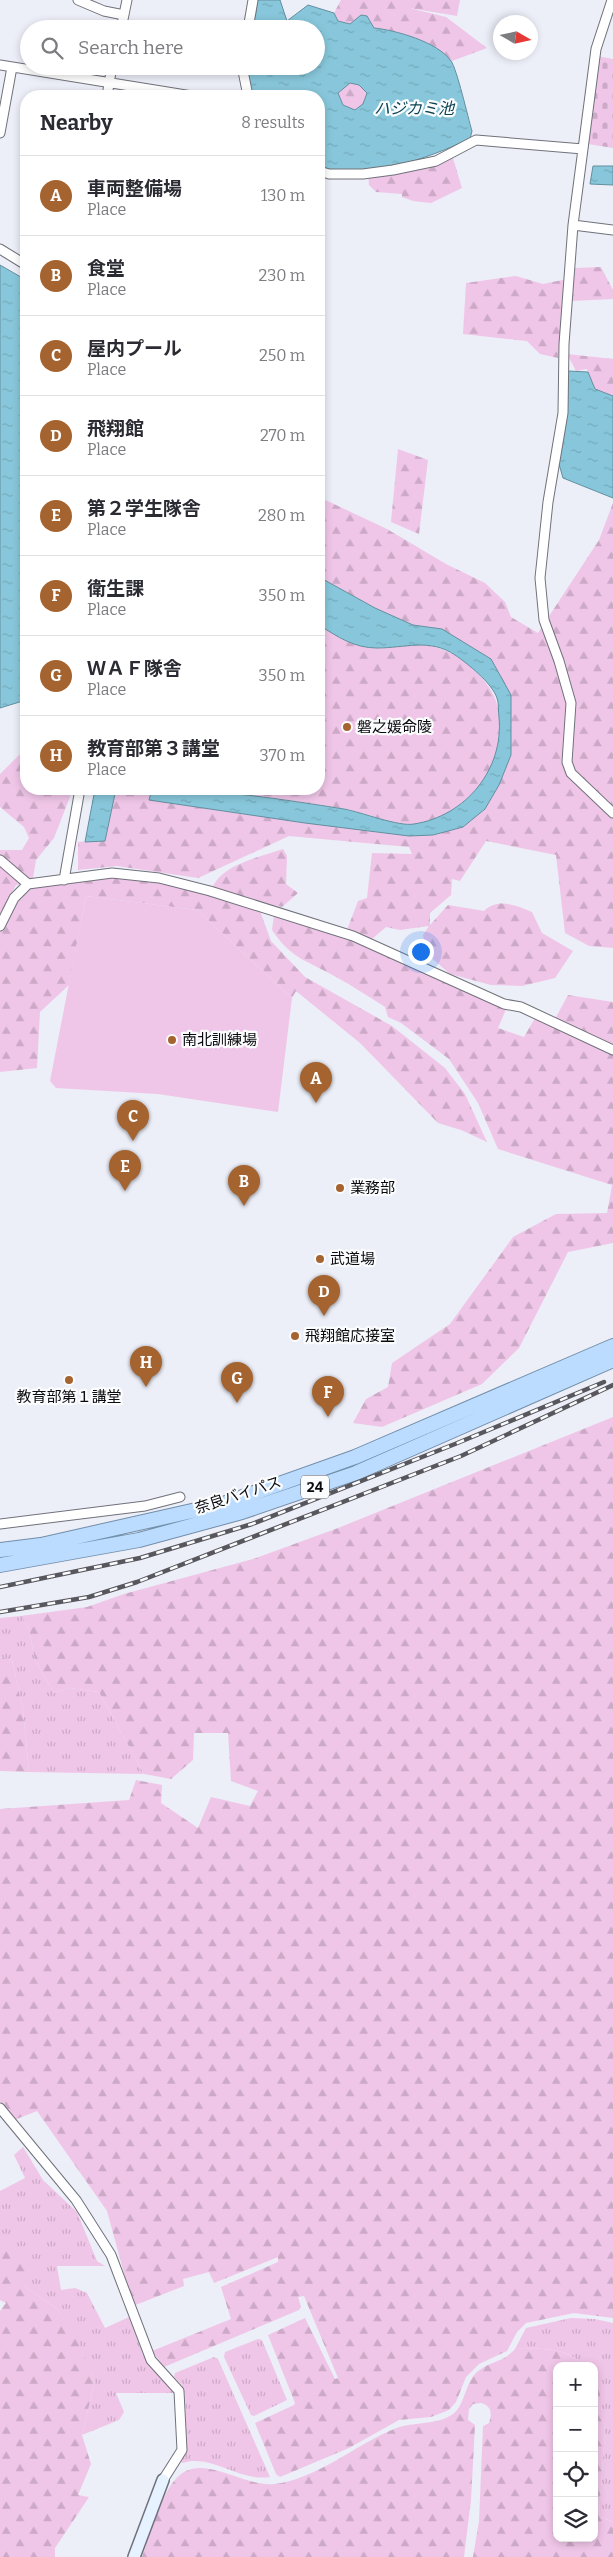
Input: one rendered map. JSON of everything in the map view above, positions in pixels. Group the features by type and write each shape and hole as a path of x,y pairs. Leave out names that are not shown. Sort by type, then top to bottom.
{"highway":[{"name":"奈良バイパス","path":"0,1550 42,1545 223,1504 355,1456 613,1346"},
{"name":"奈良バイパス","path":"0,1566 139,1540 242,1512 356,1473 613,1360"}],"main road":[{"path":"134,2557 163,2480"}],"street":[{"path":"78,0 104,12 124,15"},
{"path":"123,20 127,0"},
{"path":"249,20 250,0"},
{"path":"612,0 596,49 573,226 564,344 563,413 548,502 540,588 544,620 571,702 567,762 571,773 613,814"},
{"path":"0,65 20,68"},
{"path":"0,133 12,67"},
{"path":"58,75 150,90"},
{"path":"108,90 110,75"},
{"path":"244,75 246,90"},
{"path":"325,173 354,174 393,170 436,161 476,140 583,149"},
{"path":"573,226 613,230"},
{"path":"0,249 20,261"},
{"path":"64,880 79,795"},
{"path":"0,860 28,884"},
{"path":"0,926 14,898 28,884 112,873 159,878 210,890 352,936 504,1004 521,1007 613,1050"},
{"path":"0,1524 132,1507 180,1497"},
{"path":"132,1507 136,1525"},
{"path":"0,2108 76,2200 111,2255 151,2360 179,2391 182,2450 163,2480"}],"green space":[{"path":"341,0 460,0 457,16 409,8 446,17 487,48 452,61 415,39 395,32 374,29 361,15 350,24 338,21 334,13"},
{"path":"597,56 613,59 613,148 588,144"},
{"path":"349,83 359,85 367,93 363,104 356,110 343,105 338,93"},
{"path":"452,155 462,188 431,203 413,201 402,197 402,194 376,192 369,185 368,174"},
{"path":"601,267 613,290 613,299 571,301 575,268"},
{"path":"516,276 543,284 567,279 558,358 540,354 527,341 463,334 466,283"},
{"path":"567,354 613,359 613,399 594,392 587,369 576,371"},
{"path":"398,449 428,460 419,534 391,522"},
{"path":"325,500 387,529 446,564 485,583 505,602 511,617 538,633 599,540 613,503 613,948 589,946 565,933 556,855 486,841 460,881 452,879 451,895 430,913 430,925 448,905 484,911 495,904 508,904 532,912 542,933 573,951 555,978 522,986 491,985 450,974 426,953 423,935 429,926 400,930 386,927 372,939 347,930 358,901 367,898 372,853 412,854 409,847 289,836 198,878 117,866 78,870 78,842 105,840 115,795 151,795 150,800 383,833 433,835 463,827 485,809 499,785 511,755 511,695 442,629 413,625 375,608 325,580"},
{"path":"325,629 339,638 369,648 420,644 446,651 461,659 475,671 490,689 498,707 497,749 486,776 466,800 453,810 440,818 412,825 388,821 346,809 242,795 325,795"},
{"path":"20,754 20,795 71,795 54,838 36,860 33,878 41,879 16,885 0,914 0,850 22,850 29,838 24,827 0,807 0,774"},
{"path":"283,849 287,856 286,884 298,893 282,907 211,891 216,882 231,868"},
{"path":"112,875 187,889 260,911 271,941 305,977 392,1026 445,1068 465,1094 487,1142 461,1130 438,1123 360,1043 296,991 292,998 197,910 86,896 69,985 40,1012 37,1068 0,1072 0,932 21,893 29,889"},
{"name":"南北訓練場","path":"86,896 197,910 292,998 278,1112 158,1094 56,1088 50,1081"},
{"path":"274,915 362,943 415,970 434,973 507,1007 498,1028 524,1037 535,1018 613,1051 613,1243 568,1252 519,1348 482,1384 382,1427 353,1423 366,1399 388,1387 392,1363 450,1324 513,1237 556,1214 607,1213 612,1185 498,1149 478,1103 449,1059 401,1023 388,1017 385,1007 349,984 293,954 272,930"},
{"path":"568,995 613,1002 613,1046 555,1019"},
{"path":"613,1417 613,2318 574,2313 526,2323 517,2332 507,2351 479,2364 466,2377 456,2402 449,2410 431,2417 399,2420 349,2448 280,2477 276,2474 255,2423 295,2403 268,2335 305,2318 335,2379 338,2378 304,2296 298,2297 301,2307 299,2310 164,2367 152,2351 231,2319 221,2287 278,2262 278,2257 214,2283 209,2272 183,2279 184,2286 133,2306 107,2211 37,2111 14,2120 0,2101 0,1809 129,1800 136,1780 162,1785 161,1803 198,1828 211,1797 250,1806 258,1791 231,1781 228,1733 194,1733 193,1760 171,1779 144,1774 99,1692 70,1688 54,1693 35,1660 29,1630 21,1616 87,1607 124,1594 253,1559 338,1528"},
{"path":"21,1616 29,1630 35,1660 54,1693 70,1688 99,1692 144,1774 29,1772 23,1710 12,1660 0,1657 0,1618"},
{"path":"0,1657 12,1660 23,1710 29,1772 0,1771"},
{"path":"23,2147 43,2180 77,2212 97,2261 105,2266 57,2266 61,2290 75,2288 87,2293 105,2328 129,2317 143,2355 175,2393 116,2393 124,2412 119,2420 82,2435 95,2381 74,2334 56,2308 23,2285 0,2243 0,2191 25,2178 14,2155"},
{"path":"0,2243 16,2249 26,2264 23,2285 56,2308 75,2334 95,2381 82,2435 91,2464 78,2495 89,2497 55,2548 55,2557 0,2557 0,2311 6,2303 0,2300"},
{"path":"571,2318 595,2319 613,2323 613,2522 599,2516 605,2431 598,2390 598,2362 579,2362 569,2355 552,2350 515,2349 526,2328"},
{"path":"258,2339 262,2340 287,2400 254,2416 251,2415 224,2357 225,2352"},
{"path":"515,2349 552,2350 569,2355 579,2362 553,2362 553,2542 598,2542 598,2381 605,2431 599,2516 613,2522 613,2557 473,2557 479,2521 483,2426 489,2423 491,2416 489,2408 481,2403 473,2404 469,2409 468,2420 475,2425 471,2500 464,2557 142,2557 164,2497 178,2477 186,2471 206,2468 263,2484 274,2484 304,2476 394,2429 432,2422 453,2414 460,2405 470,2382 477,2372 510,2354"},
{"path":"214,2357 218,2359 270,2477 247,2476 215,2464 204,2462 182,2463 181,2461 187,2449 185,2395 182,2385 174,2377 175,2373"}],"water":[{"name":"ハジカミ池","path":"259,0 280,0 287,20 254,20 256,2"},
{"name":"ハジカミ池","path":"308,5 334,13 338,21 350,24 361,15 367,16 374,28 416,38 445,54 451,61 459,83 472,131 470,139 435,154 396,166 356,172 337,171 325,168 325,90 251,90 248,75 325,75 325,20 288,20","holes":["350,83 359,85 367,93 363,104 355,110 343,105 338,93"]},
{"path":"593,166 613,166 613,185 590,184"},
{"path":"0,265 20,277 20,702 0,708"},
{"path":"568,371 588,372 595,389 613,396 613,498 563,478 559,464"},
{"path":"325,580 375,608 413,625 442,629 491,659 511,695 511,755 499,785 485,809 463,827 433,835 409,836 149,800 150,795 243,795 344,809 399,823 414,824 433,819 450,811 465,800 478,787 488,772 495,755 499,736 498,702 490,686 466,663 446,650 427,645 369,648 340,638 325,629"},
{"path":"94,795 115,795 105,841 85,842"}],"railway":[{"path":"0,1587 140,1558 252,1524 455,1444 604,1382"},
{"path":"0,1612 89,1597 137,1582 461,1456 613,1385"}],"place":[{"name":"磐之媛命陵","path":"347,727"},
{"name":"南北訓練場","path":"172,1040"},
{"name":"車両整備場","path":"316,1103"},
{"name":"屋内プール","path":"133,1141"},
{"name":"業務部","path":"340,1188"},
{"name":"第２学生隊舎","path":"125,1191"},
{"name":"食堂","path":"244,1206"},
{"name":"武道場","path":"320,1259"},
{"name":"飛翔館","path":"324,1316"},
{"name":"飛翔館応接室","path":"295,1336"},
{"name":"教育部第１講堂","path":"69,1380"},
{"name":"教育部第３講堂","path":"146,1387"},
{"name":"ＷＡＦ隊舎","path":"237,1403"},
{"name":"衛生課","path":"328,1417"}]}
